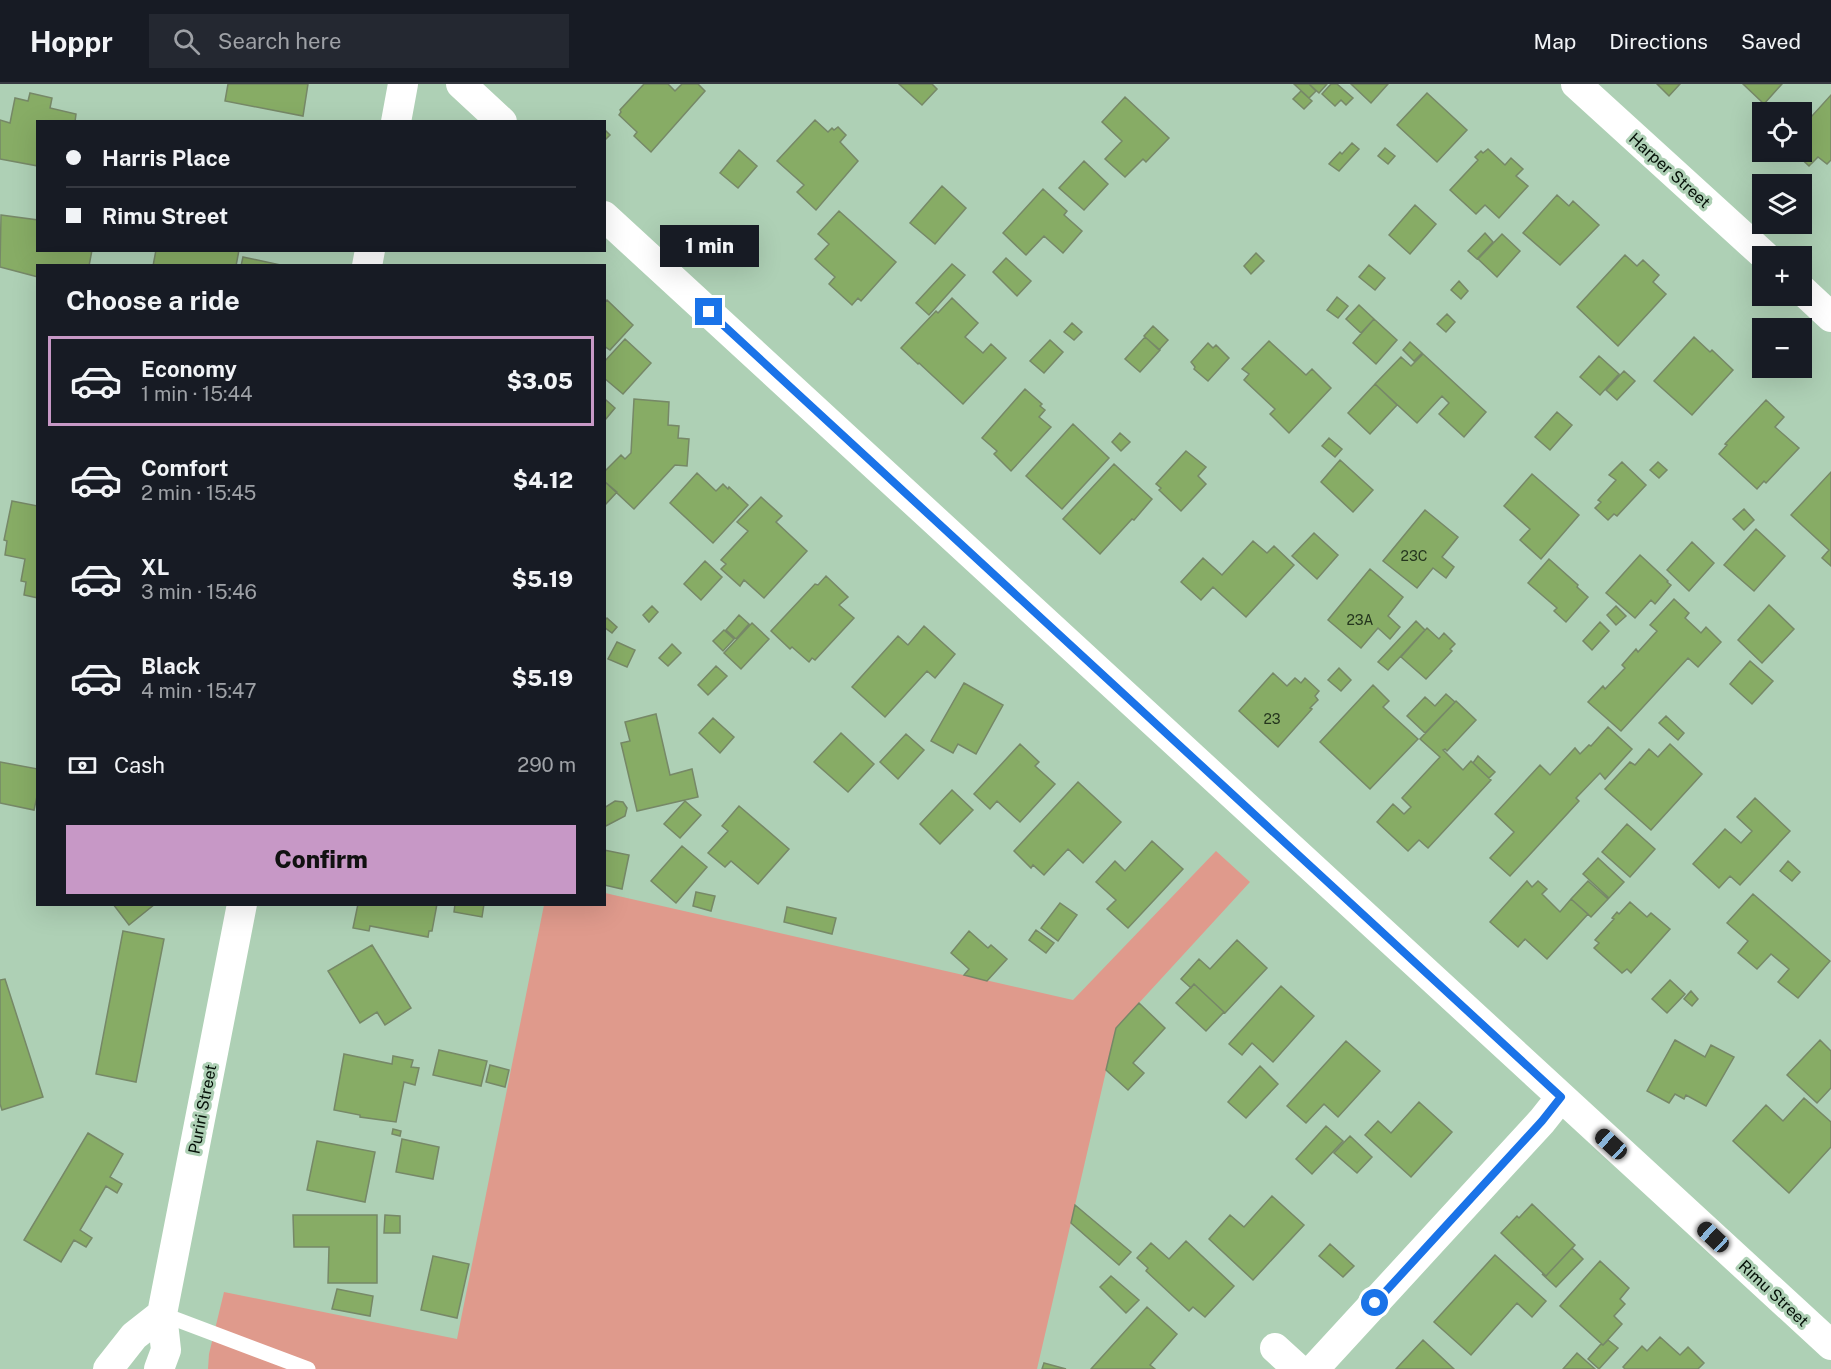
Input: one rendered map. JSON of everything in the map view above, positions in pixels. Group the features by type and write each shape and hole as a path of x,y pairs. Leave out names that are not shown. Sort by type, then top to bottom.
{"street":[{"path":"396,120 403,84"},
{"path":"461,84 500,120"},
{"name":"Harper Street","path":"1576,84 1754,246"},
{"name":"Rimu Street","path":"606,218 1831,1345"},
{"path":"1812,299 1831,317"},
{"name":"Puriri Street","path":"159,1369 166,1350 162,1314 242,906"},
{"path":"1314,1369 1542,1121 1561,1097"},
{"path":"108,1369 134,1336 162,1314"},
{"path":"1275,1348 1298,1369"}],"lane":[{"path":"162,1314 308,1369"}],"shaded area":[{"path":"1216,851 1250,882 1116,1028 1037,1369 208,1369 209,1354 224,1292 457,1339 544,906 606,906 606,893 1073,1000"}],"building":[{"path":"228,84 308,84 303,116 225,101"},
{"path":"644,84 668,84 675,91 682,84 698,84 705,91 651,152 634,136 637,132 619,115 620,110"},
{"path":"899,84 932,84 937,89 922,105"},
{"path":"1294,84 1309,84 1316,91 1309,98"},
{"path":"1309,84 1327,84 1319,93"},
{"path":"1331,84 1337,84 1353,98 1346,105 1341,100 1335,106 1322,94"},
{"path":"1351,84 1388,84 1371,103"},
{"path":"1657,84 1680,84 1669,96"},
{"path":"1743,84 1782,84 1766,102 1762,102"},
{"path":"1301,91 1312,101 1304,109 1293,99"},
{"path":"30,93 52,98 50,108 76,114 75,120 36,120 36,166 0,159 0,120 10,123 15,98 28,101"},
{"path":"1427,93 1467,130 1437,162 1397,125"},
{"path":"1831,95 1831,160 1827,164 1818,157 1809,166 1805,162 1812,162 1812,116"},
{"path":"1125,97 1169,138 1146,162 1143,159 1125,177 1105,159 1122,141 1102,122"},
{"path":"815,120 828,132 838,127 846,135 840,142 858,161 816,210 797,192 804,185 777,161"},
{"path":"1352,143 1359,149 1339,171 1329,164 1340,152 1342,154"},
{"path":"1385,148 1395,156 1388,164 1378,156"},
{"path":"1488,149 1505,165 1511,158 1523,169 1516,176 1528,186 1499,218 1485,205 1476,214 1450,190 1478,160 1475,157 1481,151 1483,153"},
{"path":"739,150 757,166 738,188 720,173"},
{"path":"1084,161 1108,184 1084,210 1059,188"},
{"path":"942,186 966,208 935,244 910,223"},
{"path":"1043,189 1067,211 1064,215 1082,231 1063,253 1044,236 1026,255 1003,233"},
{"path":"1557,195 1569,206 1573,201 1599,225 1560,265 1523,233"},
{"path":"1415,205 1436,224 1410,254 1389,235"},
{"path":"839,211 896,262 861,301 858,298 852,305 829,284 835,277 815,259 829,244 818,234"},
{"path":"1,215 36,220 36,252 92,252 89,264 36,264 36,276 0,267"},
{"path":"1485,233 1493,242 1477,259 1468,251"},
{"path":"1502,234 1520,251 1497,277 1478,259"},
{"path":"156,252 239,252 236,264 153,264"},
{"path":"1256,253 1264,261 1251,274 1244,266"},
{"path":"1625,255 1637,266 1643,260 1659,275 1653,282 1666,294 1618,346 1577,307"},
{"path":"243,257 276,264 241,264"},
{"path":"1006,258 1031,281 1017,296 993,272"},
{"path":"952,264 965,275 929,315 916,303"},
{"path":"1369,265 1385,278 1375,290 1359,277"},
{"path":"1459,281 1468,291 1461,299 1451,290"},
{"path":"1337,297 1348,306 1338,318 1327,310"},
{"path":"952,298 978,323 965,337 983,353 991,344 1006,358 963,404 901,348 936,311 938,313"},
{"path":"606,301 633,325 610,350 606,347"},
{"path":"1359,305 1374,319 1361,333 1346,319"},
{"path":"1447,314 1455,322 1446,332 1437,324"},
{"path":"1374,319 1397,340 1376,364 1353,343"},
{"path":"1072,323 1082,332 1074,340 1064,332"},
{"path":"1153,326 1168,340 1159,350 1144,336"},
{"path":"1145,337 1160,350 1140,372 1125,359"},
{"path":"1694,337 1733,370 1692,415 1654,381"},
{"path":"625,339 651,363 623,394 606,380 606,360"},
{"path":"1050,340 1063,352 1044,373 1030,361"},
{"path":"1269,341 1306,375 1312,369 1331,388 1289,433 1270,414 1275,409 1244,380 1249,374 1242,369"},
{"path":"1410,342 1422,353 1414,361 1403,350"},
{"path":"1208,343 1213,348 1216,345 1229,358 1208,381 1194,369 1191,362"},
{"path":"1423,354 1486,412 1464,437 1439,414 1449,403 1442,396 1417,423 1375,384 1401,357 1411,366"},
{"path":"1599,356 1619,374 1600,395 1580,377"},
{"path":"1624,371 1635,381 1617,400 1606,390"},
{"path":"1375,384 1397,405 1370,434 1348,413"},
{"path":"1025,389 1042,404 1040,406 1045,410 1039,417 1051,427 1011,471 994,454 997,451 982,438"},
{"path":"634,399 669,402 668,425 679,426 678,438 689,439 687,466 675,465 634,509 606,483 606,470 621,455 625,459 631,453"},
{"path":"606,400 615,408 606,419"},
{"path":"1766,400 1784,417 1775,427 1799,448 1766,483 1764,481 1757,489 1719,454 1727,445 1725,444"},
{"path":"1557,412 1572,425 1550,450 1535,437"},
{"path":"1073,424 1109,458 1062,509 1026,476"},
{"path":"1120,433 1130,442 1121,451 1112,442"},
{"path":"1329,438 1342,449 1335,457 1322,446"},
{"path":"1186,451 1206,467 1198,476 1206,484 1181,511 1159,490 1161,488 1156,484"},
{"path":"1340,460 1373,490 1353,512 1321,482"},
{"path":"1622,462 1646,485 1617,516 1614,514 1608,520 1595,508 1601,502 1598,500 1616,480 1609,475"},
{"path":"1658,462 1667,470 1659,478 1650,470"},
{"path":"1114,464 1152,499 1100,554 1063,519"},
{"path":"1831,472 1831,566 1822,558 1829,550 1791,515"},
{"path":"697,473 716,491 723,484 728,489 729,487 748,505 713,543 670,503"},
{"path":"1532,474 1579,515 1541,559 1520,540 1530,529 1504,506"},
{"path":"606,483 617,492 606,504"},
{"path":"761,497 782,516 776,522 807,551 764,598 744,580 740,586 721,569 726,564 721,560 748,531 737,522"},
{"path":"12,501 36,506 36,598 24,595 26,582 21,581 25,559 5,555 7,541 4,540"},
{"path":"1744,509 1754,520 1744,530 1733,519"},
{"path":"1425,510 1458,537 1442,557 1454,567 1446,578 1433,568 1417,588 1383,561"},
{"path":"1756,529 1785,556 1754,591 1724,565"},
{"path":"1314,533 1338,555 1317,579 1292,556"},
{"path":"1253,541 1267,553 1274,546 1294,565 1246,617 1213,587 1201,600 1181,582 1203,558 1222,575"},
{"path":"1692,542 1714,563 1689,591 1667,570"},
{"path":"1640,555 1671,585 1655,604 1651,600 1635,618 1606,593"},
{"path":"1549,559 1588,597 1566,622 1554,611 1557,608 1528,583"},
{"path":"705,561 722,577 701,600 684,584"},
{"path":"1370,569 1403,597 1388,616 1400,627 1390,639 1378,628 1361,648 1328,620"},
{"path":"826,576 848,597 839,605 854,618 815,660 812,658 809,662 792,647 790,649 771,631 815,584 818,585"},
{"path":"1674,599 1689,613 1685,618 1701,633 1706,627 1721,642 1698,667 1688,658 1621,731 1588,702 1603,686 1605,689 1625,668 1622,665 1636,649 1638,652 1657,631 1650,625"},
{"path":"1769,605 1794,629 1762,663 1738,640"},
{"path":"652,606 658,612 649,622 643,615"},
{"path":"1616,606 1626,616 1616,625 1607,615"},
{"path":"739,615 749,624 736,639 726,630"},
{"path":"606,619 617,627 612,633 606,628"},
{"path":"1416,621 1425,630 1388,670 1378,662"},
{"path":"1600,622 1609,631 1592,650 1583,641"},
{"path":"752,623 769,639 741,669 724,653"},
{"path":"924,626 955,654 935,678 927,671 885,717 852,687 898,636 908,645"},
{"path":"1427,628 1439,639 1444,633 1455,644 1450,649 1452,651 1426,679 1401,657"},
{"path":"724,630 734,639 723,651 713,641"},
{"path":"617,642 635,650 627,667 608,659"},
{"path":"672,644 681,653 668,666 659,658"},
{"path":"1750,661 1773,681 1752,704 1730,684"},
{"path":"716,666 727,676 708,695 698,685"},
{"path":"1339,668 1351,680 1341,691 1328,680"},
{"path":"1273,673 1287,686 1295,678 1301,683 1305,678 1319,691 1315,696 1318,700 1310,708 1312,709 1278,747 1239,711"},
{"path":"964,683 1003,705 976,754 958,744 953,753 931,741"},
{"path":"1373,685 1389,701 1383,707 1418,739 1370,789 1320,742"},
{"path":"1446,694 1455,702 1425,733 1407,716 1425,697 1435,706"},
{"path":"1456,701 1476,720 1447,751 1443,750 1463,770 1471,761 1491,780 1428,848 1419,840 1408,851 1377,822 1393,804 1404,814 1411,807 1402,798 1440,757 1420,739"},
{"path":"656,714 670,775 692,769 698,797 637,811 621,743 630,741 625,722"},
{"path":"1666,716 1684,733 1678,740 1659,723"},
{"path":"713,718 734,737 720,753 699,733"},
{"path":"1608,727 1632,749 1605,779 1600,773 1576,798 1579,801 1510,876 1490,858 1514,832 1495,814 1540,765 1550,775 1575,748 1580,754 1589,745 1591,746"},
{"path":"841,733 874,764 848,792 814,762"},
{"path":"906,734 924,750 898,779 880,762"},
{"path":"1020,744 1039,762 1035,766 1055,784 1020,822 997,801 990,809 974,794"},
{"path":"1670,744 1702,774 1651,830 1605,789 1630,762 1635,765 1649,749 1658,757"},
{"path":"1478,756 1495,772 1489,778 1473,763"},
{"path":"0,762 36,769 34,810 0,803"},
{"path":"1078,782 1121,822 1083,863 1068,849 1044,875 1033,865 1031,868 1014,851"},
{"path":"952,790 973,810 940,844 920,824"},
{"path":"1755,798 1790,831 1740,885 1730,876 1719,888 1693,864 1725,829 1741,843 1752,831 1737,817"},
{"path":"615,801 623,802 627,808 625,816 606,826 606,807"},
{"path":"685,801 701,815 680,838 664,824"},
{"path":"739,806 789,849 758,884 731,861 725,867 708,853 728,831 722,826"},
{"path":"1627,824 1655,849 1630,877 1602,852"},
{"path":"1152,841 1183,869 1128,928 1107,909 1116,900 1096,882 1115,861 1125,871"},
{"path":"682,846 707,867 676,903 651,881"},
{"path":"606,850 629,855 622,889 606,885"},
{"path":"1598,858 1624,882 1609,898 1583,874"},
{"path":"1788,861 1800,872 1792,881 1780,871"},
{"path":"1527,881 1532,887 1538,881 1547,889 1542,894 1560,912 1571,899 1588,914 1547,959 1525,939 1518,947 1490,922"},
{"path":"1588,881 1608,899 1591,917 1571,899"},
{"path":"696,892 715,896 711,911 693,906"},
{"path":"1753,894 1830,961 1798,998 1778,982 1789,969 1771,954 1757,969 1738,953 1748,941 1727,923"},
{"path":"1630,902 1647,917 1651,913 1670,929 1631,973 1627,969 1622,973 1594,948 1599,943 1595,940 1614,919 1612,918"},
{"path":"1060,903 1077,915 1058,941 1041,928"},
{"path":"115,906 153,906 129,925"},
{"path":"358,906 437,906 432,931 429,931 428,937 370,926 369,931 353,928"},
{"path":"455,906 484,906 482,917 454,912"},
{"path":"787,907 836,918 832,934 784,922"},
{"path":"1036,930 1054,943 1046,953 1029,940"},
{"path":"123,931 164,939 136,1082 96,1074"},
{"path":"969,931 988,948 991,945 1007,959 987,981 964,975 969,969 951,953"},
{"path":"1237,940 1267,968 1225,1013 1194,984 1191,988 1181,979 1199,959 1210,969"},
{"path":"372,945 411,1008 385,1025 377,1012 360,1023 328,971"},
{"path":"5,979 43,1097 2,1110 0,1104 0,980"},
{"path":"1670,980 1685,994 1667,1013 1652,999"},
{"path":"1194,984 1224,1012 1206,1031 1176,1003"},
{"path":"1281,986 1314,1016 1273,1062 1252,1043 1242,1055 1229,1044"},
{"path":"1691,991 1698,999 1692,1006 1684,999"},
{"path":"1139,1003 1165,1028 1133,1063 1144,1073 1128,1090 1106,1070 1116,1028"},
{"path":"1675,1040 1705,1057 1711,1045 1734,1057 1706,1106 1686,1095 1684,1099 1675,1094 1669,1103 1647,1091"},
{"path":"1820,1040 1831,1051 1831,1088 1817,1103 1787,1075"},
{"path":"1346,1041 1380,1071 1338,1117 1324,1104 1306,1123 1287,1106"},
{"path":"439,1050 487,1061 481,1086 433,1075"},
{"path":"344,1054 392,1064 393,1056 413,1060 411,1067 419,1068 415,1085 404,1082 396,1122 360,1117 360,1115 334,1110"},
{"path":"490,1065 509,1070 505,1087 486,1082"},
{"path":"1260,1066 1278,1084 1246,1118 1228,1102"},
{"path":"1804,1098 1831,1122 1831,1147 1789,1193 1733,1141 1766,1105 1783,1121"},
{"path":"1419,1102 1452,1132 1411,1177 1365,1135 1378,1121 1391,1133"},
{"path":"1326,1126 1343,1141 1312,1174 1296,1159"},
{"path":"393,1129 401,1131 400,1136 392,1134"},
{"path":"88,1133 123,1154 110,1177 122,1184 117,1193 106,1186 80,1230 92,1238 86,1247 74,1240 61,1262 24,1240"},
{"path":"1350,1136 1372,1157 1357,1173 1334,1153"},
{"path":"402,1139 439,1147 433,1179 396,1172"},
{"path":"317,1141 375,1152 365,1202 307,1190"},
{"path":"1272,1196 1304,1225 1253,1280 1209,1239 1230,1215 1244,1227"},
{"path":"1532,1204 1575,1245 1546,1276 1501,1233"},
{"path":"1075,1205 1131,1252 1119,1265 1071,1223"},
{"path":"293,1215 377,1215 377,1283 328,1283 329,1247 294,1247"},
{"path":"385,1215 400,1216 400,1233 384,1233"},
{"path":"1186,1241 1234,1286 1205,1317 1193,1307 1189,1311 1146,1271 1148,1268 1137,1258 1151,1243 1169,1259"},
{"path":"1330,1244 1354,1266 1343,1277 1319,1256"},
{"path":"1572,1248 1583,1259 1556,1287 1542,1274 1546,1276"},
{"path":"1495,1255 1546,1301 1532,1317 1517,1303 1471,1355 1434,1322"},
{"path":"433,1256 469,1264 457,1318 421,1310"},
{"path":"1600,1261 1629,1288 1620,1299 1625,1304 1614,1316 1622,1324 1603,1345 1560,1306"},
{"path":"1111,1276 1139,1300 1126,1313 1100,1287"},
{"path":"337,1289 373,1296 370,1316 332,1309"},
{"path":"1147,1307 1177,1334 1150,1365 1155,1369 1091,1369"},
{"path":"1660,1337 1680,1355 1688,1347 1704,1363 1698,1369 1625,1369 1623,1367 1642,1346 1647,1351"},
{"path":"1423,1340 1454,1369 1396,1369"},
{"path":"1608,1340 1618,1348 1599,1369 1588,1359 1601,1344 1603,1345"},
{"path":"1577,1353 1595,1369 1563,1369"},
{"path":"1044,1363 1066,1369 1042,1369"}],"route":[{"path":"709,312 1561,1097 1542,1121 1375,1303"}]}
